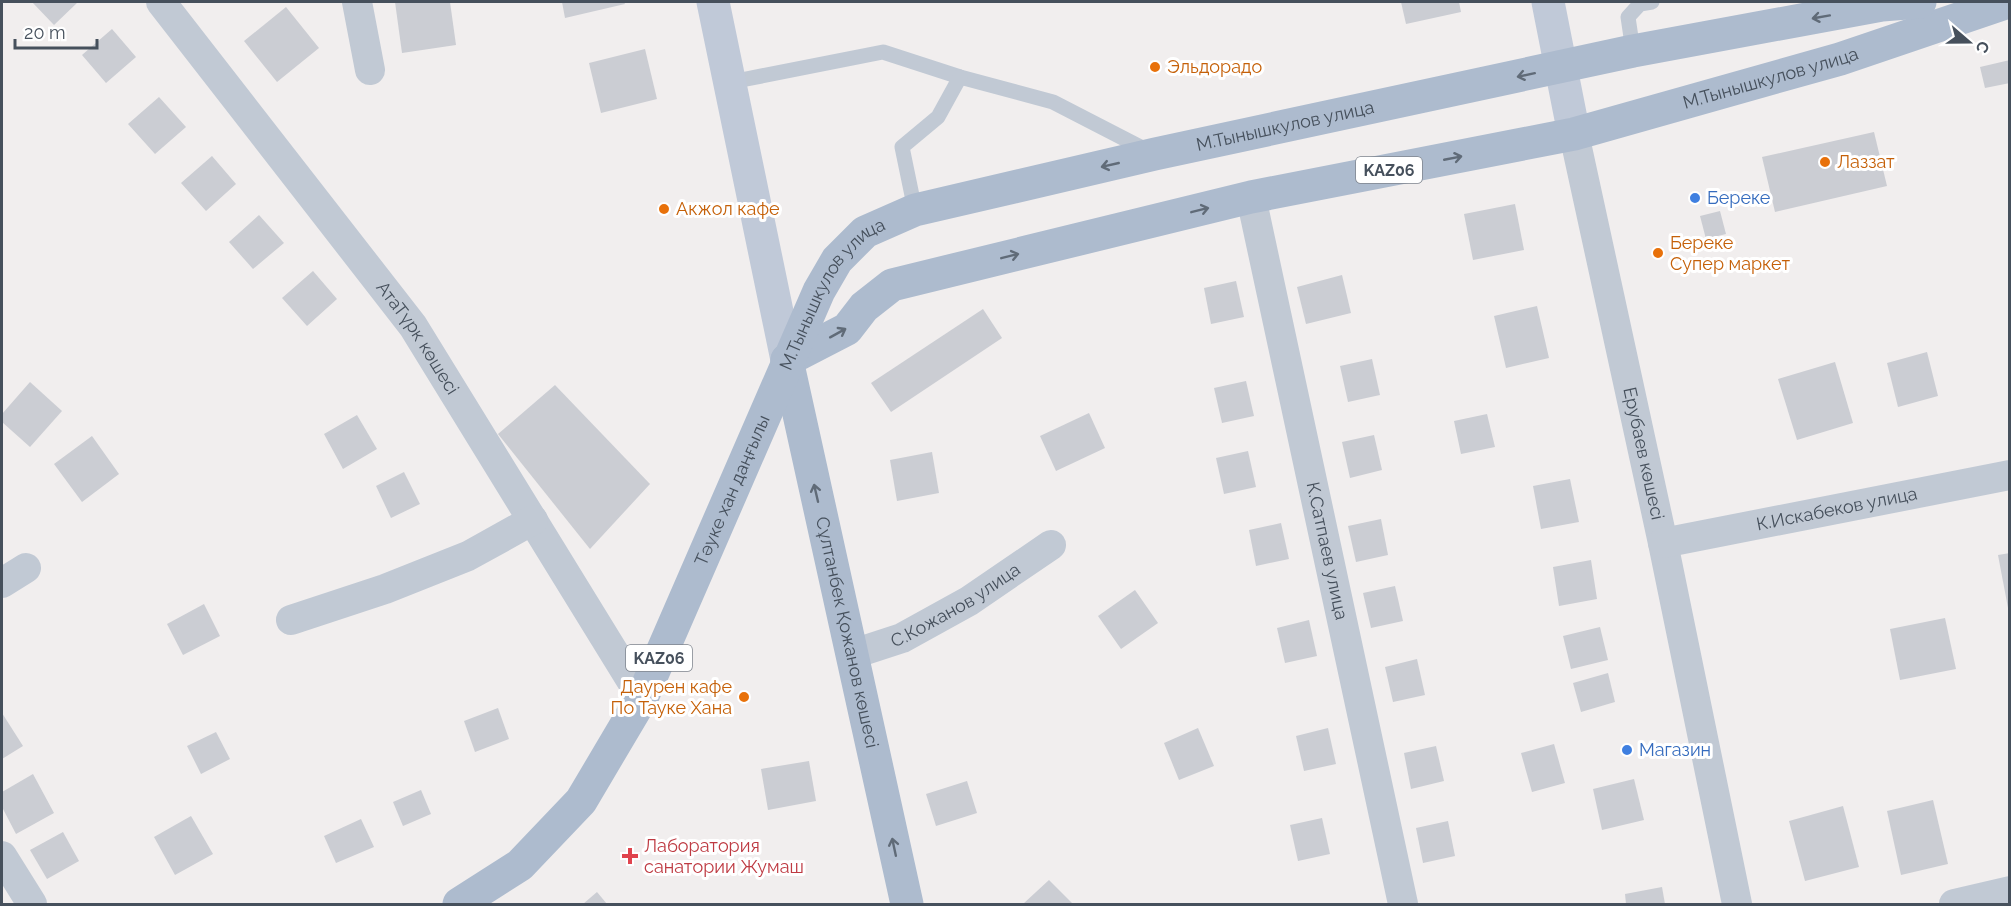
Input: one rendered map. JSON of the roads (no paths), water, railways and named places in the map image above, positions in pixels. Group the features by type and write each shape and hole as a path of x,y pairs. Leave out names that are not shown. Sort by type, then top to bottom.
{"main road":[{"name":"М.Тынышкулов улица","path":"787,360 819,291 837,260 865,232 915,210 1155,154 1633,51 1881,3 1920,2"},
{"name":"М.Тынышкулов улица","path":"787,360 847,329 864,307 892,285 1251,197 1574,134 1840,58 2008,2"},
{"name":"Сұлтанбек Қожанов көшесі","path":"787,360 907,904"},
{"name":"Тәуке хан даңғылы","path":"459,904 520,865 581,801 642,698 787,360"}],"street":[{"name":"АтаТүрк көшесі","path":"160,2 413,326 642,698"},
{"path":"357,2 370,70"},
{"path":"713,2 787,360"},
{"name":"Ерубаев көшесі","path":"1548,2 1737,904"},
{"name":"К.Сатпаев улица","path":"1251,197 1403,904"},
{"name":"К.Искабеков улица","path":"1663,543 2010,475"},
{"path":"291,620 385,589 468,556 533,520"},
{"name":"С.Кожанов улица","path":"853,654 912,633 969,601 1051,545"},
{"path":"2,856 32,904"},
{"path":"1954,904 2010,891"}],"lane":[{"path":"1633,51 1628,17 1640,4 1652,2"},
{"path":"731,82 883,51 960,77 1053,102 1155,154"},
{"path":"915,210 902,147 938,117 960,77"}],"place":[{"name":"Эльдорадо","path":"1155,67"},
{"name":"Лаззат","path":"1825,162"},
{"name":"Береке","path":"1695,198"},
{"name":"Акжол кафе","path":"664,209"},
{"name":"Береке Супер маркет","path":"1658,253"},
{"name":"Даурен кафе По Тауке Хана","path":"744,697"},
{"name":"Магазин","path":"1627,750"},
{"name":"Лаборатория санатории Жумаш","path":"630,856"}]}
